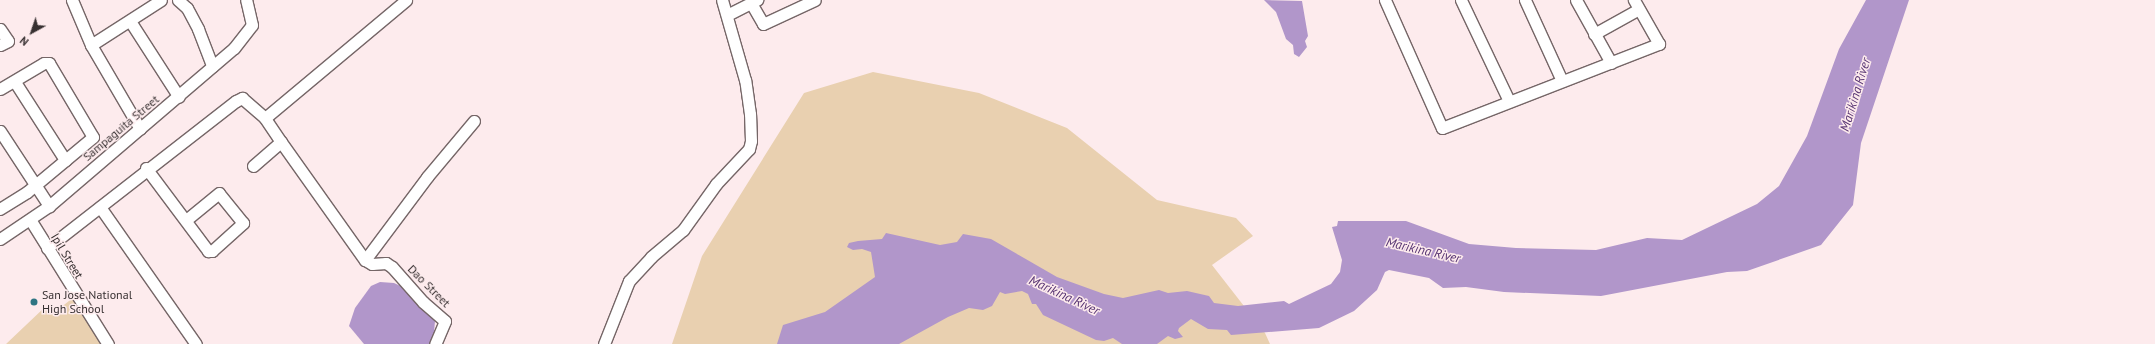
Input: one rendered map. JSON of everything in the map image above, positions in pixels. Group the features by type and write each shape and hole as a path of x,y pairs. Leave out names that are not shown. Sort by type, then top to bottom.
{"street":[{"path":"72,0 91,45 140,129"},
{"path":"91,45 160,0"},
{"path":"178,0 187,8 198,29 212,66"},
{"name":"Sampaguita Street","path":"0,240 31,221 179,97 234,48 251,28 246,0"},
{"path":"264,118 406,0"},
{"path":"604,344 629,281 651,257 682,230 716,184 748,149 751,141 750,114 745,80 722,0"},
{"path":"727,15 754,2 763,24 815,0"},
{"path":"1385,0 1442,128 1508,101 1659,44 1636,4 1594,34"},
{"path":"1461,0 1508,101"},
{"path":"1524,0 1562,81"},
{"path":"1576,0 1611,63"},
{"path":"130,20 179,97"},
{"path":"0,29 8,41 0,45"},
{"path":"0,89 15,82 44,64 50,64 93,137 35,186 0,208"},
{"path":"15,82 65,160"},
{"path":"47,248 100,207 146,168 240,98 264,118 369,262 428,177 474,121"},
{"path":"0,131 49,206"},
{"path":"253,166 281,142"},
{"path":"146,168 186,220 210,251 243,223 219,193 186,220"},
{"path":"100,207 196,344"},
{"name":"Ipil Street","path":"31,221 108,344"},
{"name":"Dao Street","path":"369,262 386,263 392,267 423,302 445,320 435,344"}],"shaded area":[{"path":"873,72 979,93 1067,128 1157,200 1236,218 1253,236 1212,265 1265,333 1270,344 672,344 702,256 804,93"},
{"path":"74,297 107,344 6,344 45,307 55,312"}],"water":[{"path":"1264,0 1302,1 1308,36 1305,41 1307,47 1299,57 1294,54 1293,45 1286,39 1276,12"},
{"name":"Marikina River","path":"1866,0 1909,0 1861,143 1853,205 1821,245 1747,271 1727,272 1601,296 1504,292 1466,287 1443,288 1429,278 1389,270 1385,272 1377,290 1354,311 1319,328 1231,335 1227,330 1208,329 1191,319 1179,328 1178,331 1183,337 1175,339 1168,336 1157,344 1122,344 1113,338 1104,341 1096,340 1043,315 1036,304 1032,304 1028,294 1022,291 1005,294 1000,292 992,306 983,310 969,308 948,317 899,344 777,344 783,325 825,312 875,277 871,252 862,249 853,250 847,247 849,243 882,239 886,233 940,245 957,242 963,234 991,239 1057,277 1104,294 1123,298 1159,290 1168,293 1187,291 1209,296 1214,303 1238,306 1284,301 1289,304 1331,284 1340,272 1342,260 1332,227 1337,226 1338,221 1406,221 1469,244 1516,248 1596,250 1647,238 1682,240 1757,204 1779,186 1807,136 1839,49"},
{"path":"380,282 394,283 407,289 425,308 435,321 433,344 364,344 349,326 355,308 371,286"}],"place":[{"name":"San Jose National High School","path":"34,302"}]}
